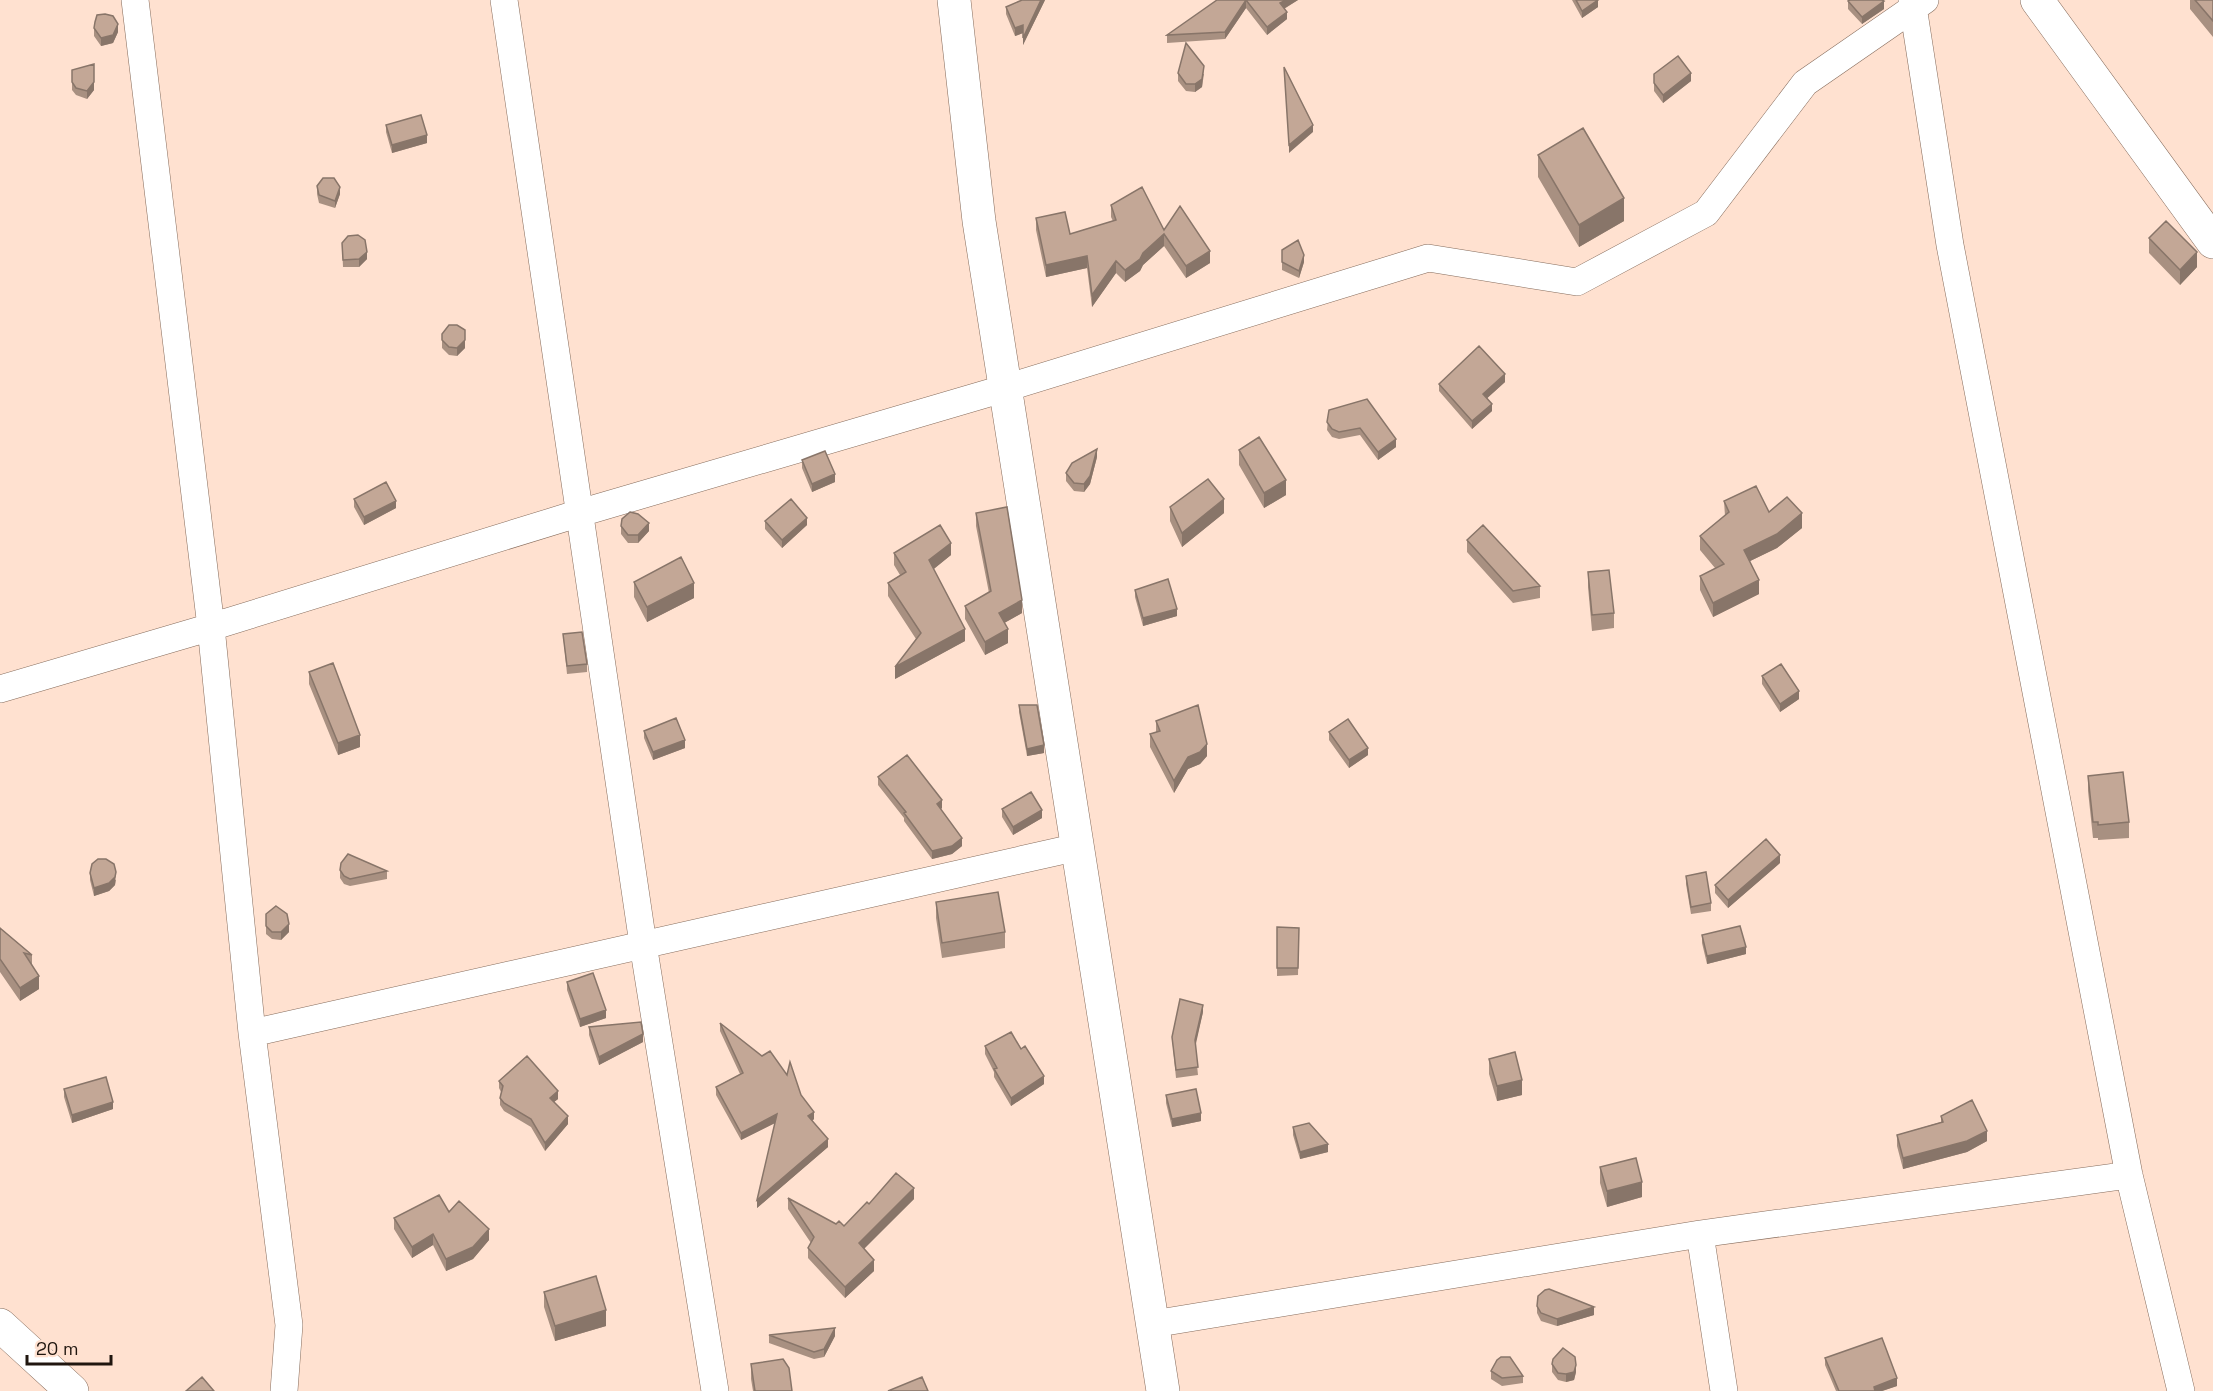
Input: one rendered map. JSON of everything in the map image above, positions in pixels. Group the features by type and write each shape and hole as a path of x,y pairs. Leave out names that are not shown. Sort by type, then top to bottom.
{"street":[{"path":"135,0 211,627 252,1033 289,1325 284,1391"},
{"path":"504,0 643,944 715,1391"},
{"path":"954,0 979,220 1163,1391"},
{"path":"2037,0 2213,242"},
{"path":"0,689 211,627 580,513 1006,388 1428,258 1577,282 1706,213 1805,83 1917,3 1950,245 2129,1175 2181,1391"},
{"path":"252,1033 1078,847"},
{"path":"1153,1324 1700,1234 2129,1175"},
{"path":"1700,1234 1724,1391"},
{"path":"0,1325 72,1391"}],"building":[{"path":"1022,0 1041,0 1023,38 1023,25 1015,28 1006,7"},
{"path":"1217,0 1246,0 1225,32 1167,35"},
{"path":"1246,0 1286,0 1280,3 1287,12 1267,27"},
{"path":"1576,0 1598,0 1582,11"},
{"path":"2195,0 2213,0 2213,21"},
{"path":"1848,1 1884,1 1862,17"},
{"path":"97,15 113,16 118,24 113,35 101,38 94,28"},
{"path":"1186,43 1204,66 1202,79 1195,84 1186,84 1178,73"},
{"path":"1678,56 1691,73 1663,95 1654,83 1654,74"},
{"path":"94,64 94,82 87,91 76,88 72,82 72,70"},
{"path":"1284,67 1313,125 1289,145"},
{"path":"421,115 427,135 392,145 386,125"},
{"path":"1583,128 1624,198 1579,225 1538,155"},
{"path":"323,178 334,178 340,187 335,201 319,195 317,186"},
{"path":"1142,187 1164,230 1180,206 1210,251 1186,266 1164,234 1143,253 1140,259 1125,270 1116,261 1092,295 1087,256 1046,265 1036,218 1065,212 1070,234 1116,220 1111,205"},
{"path":"2166,221 2197,252 2180,270 2149,238"},
{"path":"358,235 365,240 367,252 359,259 343,260 342,243 348,236"},
{"path":"1298,240 1304,255 1299,271 1282,262 1282,250"},
{"path":"449,325 457,325 465,330 465,340 457,348 449,347 442,340 442,334"},
{"path":"1479,346 1505,374 1483,394 1492,404 1472,421 1439,384"},
{"path":"1367,399 1396,439 1378,452 1360,428 1339,432 1332,429 1327,422 1329,410"},
{"path":"1259,437 1286,480 1264,493 1239,450"},
{"path":"1097,449 1090,476 1084,484 1074,483 1066,473 1072,463"},
{"path":"825,451 835,474 812,484 802,460"},
{"path":"1208,479 1224,499 1182,533 1170,507"},
{"path":"386,482 396,501 364,517 354,499"},
{"path":"1756,486 1769,512 1787,497 1802,513 1777,534 1744,550 1759,580 1713,603 1700,576 1724,564 1700,536 1729,512 1724,501"},
{"path":"791,499 807,518 782,540 765,521"},
{"path":"1007,507 1022,600 999,613 1008,629 985,642 965,606 991,591 976,513"},
{"path":"630,512 638,514 649,523 638,535 628,535 621,526 622,519"},
{"path":"940,525 951,543 929,560 965,629 895,667 921,633 888,583 906,572 894,553"},
{"path":"1483,525 1540,586 1513,591 1467,540"},
{"path":"681,557 694,583 647,607 634,582"},
{"path":"1609,570 1614,613 1592,615 1588,572"},
{"path":"1168,579 1177,609 1143,618 1135,590"},
{"path":"582,632 587,664 567,666 563,634"},
{"path":"333,663 360,735 338,743 309,672"},
{"path":"1781,664 1799,691 1780,704 1762,676"},
{"path":"1019,705 1037,705 1044,745 1027,749"},
{"path":"1198,705 1207,744 1200,752 1188,757 1174,781 1150,734 1160,731 1156,721"},
{"path":"676,718 685,740 653,752 644,731"},
{"path":"1348,719 1368,748 1349,760 1329,732"},
{"path":"907,755 942,800 937,804 962,838 952,846 932,851 904,813 906,812 878,777"},
{"path":"2123,772 2129,822 2098,825 2098,822 2093,822 2088,776"},
{"path":"1031,792 1042,810 1013,827 1002,809"},
{"path":"1766,839 1780,855 1728,900 1715,885"},
{"path":"348,854 387,871 350,879 340,870 341,863"},
{"path":"98,859 106,859 114,864 116,872 115,877 109,883 94,888 90,873 92,864"},
{"path":"1706,872 1711,903 1691,907 1686,876"},
{"path":"998,892 1005,932 942,943 936,902"},
{"path":"276,906 287,914 289,924 281,932 272,932 266,926 266,914"},
{"path":"1740,926 1746,947 1707,956 1702,935"},
{"path":"1277,927 1299,928 1298,968 1277,968"},
{"path":"0,928 32,955 24,953 39,976 20,988 0,959"},
{"path":"593,973 606,1010 580,1019 567,982"},
{"path":"1180,999 1203,1005 1195,1040 1198,1067 1176,1070 1172,1037"},
{"path":"641,1022 643,1034 599,1057 589,1027"},
{"path":"720,1023 762,1056 770,1051 787,1075 790,1062 801,1095 814,1112 808,1116 828,1139 757,1200 777,1114 741,1133 716,1087 743,1073"},
{"path":"1011,1032 1021,1049 1025,1046 1044,1076 1011,1098 994,1069 997,1068 985,1046"},
{"path":"1515,1052 1522,1080 1497,1086 1489,1059"},
{"path":"527,1056 558,1091 550,1098 568,1116 545,1143 531,1119 504,1103 500,1098 503,1086 499,1081"},
{"path":"106,1077 113,1102 72,1115 64,1089"},
{"path":"1196,1089 1201,1113 1172,1119 1166,1095"},
{"path":"1972,1100 1987,1131 1967,1141 1903,1158 1897,1135 1943,1122 1941,1116"},
{"path":"1309,1123 1328,1144 1300,1152 1293,1127"},
{"path":"1636,1158 1642,1182 1607,1191 1600,1167"},
{"path":"896,1173 914,1188 859,1243 874,1260 845,1287 808,1248 814,1237 788,1198 836,1224 839,1221 844,1226 867,1202 869,1204"},
{"path":"439,1195 449,1212 459,1201 489,1229 473,1247 446,1259 433,1234 412,1247 394,1218"},
{"path":"596,1276 606,1310 555,1326 544,1292"},
{"path":"1549,1289 1594,1307 1557,1319 1541,1313 1537,1306 1538,1296"},
{"path":"835,1328 824,1349 814,1352 769,1335"},
{"path":"1882,1338 1897,1378 1874,1387 1875,1391 1839,1391 1825,1358"},
{"path":"1563,1348 1575,1357 1574,1372 1558,1373 1552,1364 1553,1359"},
{"path":"1501,1357 1510,1357 1523,1376 1502,1378 1491,1371"},
{"path":"783,1359 789,1368 792,1391 755,1391 751,1364"},
{"path":"202,1377 214,1391 186,1391"},
{"path":"922,1377 928,1391 888,1391"}]}
